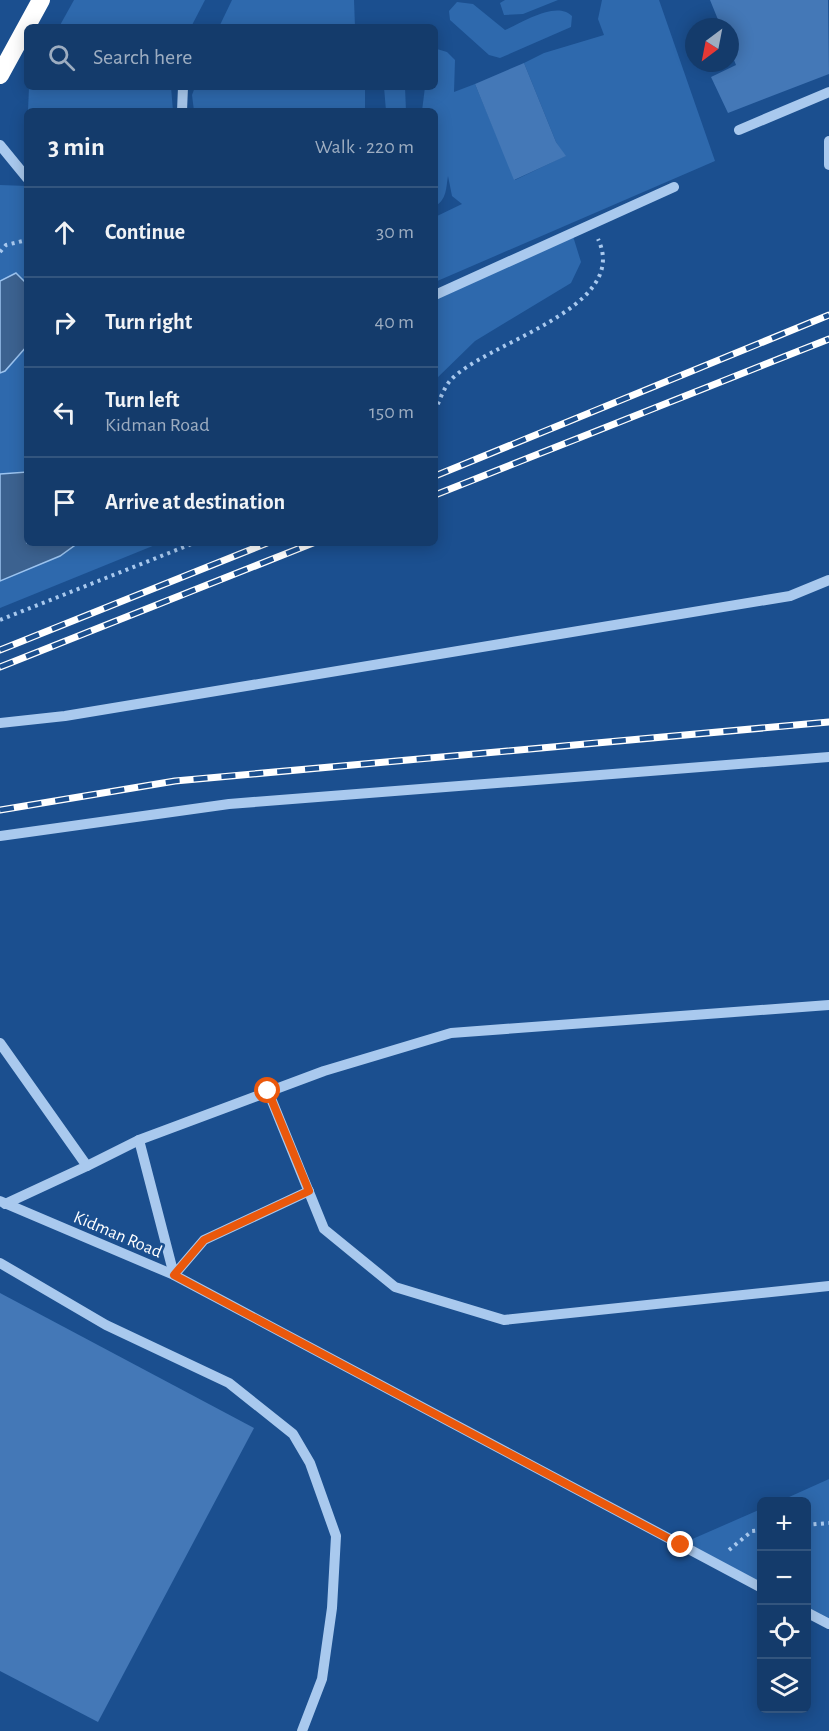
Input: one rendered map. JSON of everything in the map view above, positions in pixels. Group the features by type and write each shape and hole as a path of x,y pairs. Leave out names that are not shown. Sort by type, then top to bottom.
{"highway":[{"path":"28,24 41,0"},
{"path":"0,75 24,31"}],"street":[{"path":"182,108 183,90"},
{"path":"740,130 829,92"},
{"path":"829,141 829,165"},
{"path":"0,145 24,174"},
{"path":"438,294 674,187"},
{"path":"0,723 65,716 649,621 790,596 829,580"},
{"path":"0,848 1,836 229,804 829,758"},
{"path":"2,1202 87,1166 139,1140 268,1091 324,1071 451,1033 829,1005"},
{"path":"0,1043 87,1166"},
{"path":"268,1091 324,1229 395,1287 504,1320 829,1286"},
{"path":"139,1140 174,1275"},
{"path":"174,1275 204,1240 309,1191"},
{"name":"Kidman Road","path":"2,1202 174,1275 757,1585"},
{"path":"0,1263 106,1325 229,1383 293,1434 310,1462 336,1536 332,1608 322,1679 302,1731"},
{"path":"811,1614 829,1624"}],"path":[{"path":"438,405 449,381 485,356 538,329 583,299 599,276 603,249 592,224"},
{"path":"0,252 6,245 24,241"},
{"path":"0,620 186,546"},
{"path":"811,1525 829,1523"},
{"path":"715,1563 752,1531 757,1530"}],"shaded area":[{"path":"74,0 205,0 193,24 61,24"},
{"path":"232,0 354,0 355,24 220,24"},
{"path":"505,0 558,0 523,14 504,15 500,3"},
{"path":"602,0 659,0 715,161 438,281 438,216 462,204 452,196 448,176 444,197 438,204 438,108 422,108 425,90 438,90 438,49 447,52 455,60 454,92 475,84 515,180 565,156 556,142 524,63 544,53 604,35 598,19"},
{"path":"457,2 473,4 505,30 539,14 557,10 572,16 571,27 500,58 489,55 450,20 449,11"},
{"path":"29,90 171,90 173,108 28,108"},
{"path":"194,90 365,90 365,108 194,108 192,95"},
{"path":"384,90 405,90 406,108 386,108"},
{"path":"0,185 24,186 24,546 153,546 0,608"},
{"path":"572,233 581,262 571,283 475,341 438,377 438,294"},
{"path":"16,273 24,281 24,349 5,371 0,373 0,281"},
{"path":"24,472 24,546 74,546 60,556 0,581 0,474"},
{"path":"829,1479 829,1625 811,1614 811,1497 789,1497"},
{"path":"757,1511 757,1586 681,1544"}],"building":[{"path":"710,0 828,0 829,74 728,113 711,77 721,72 739,72 739,18 717,18"},
{"path":"524,63 556,142 566,156 514,180 475,84"},
{"path":"0,1293 254,1428 98,1722 0,1671"}],"railway":[{"path":"438,475 829,315"},
{"path":"438,494 829,339"},
{"path":"0,650 260,546"},
{"path":"0,667 305,546"},
{"path":"0,810 175,781 829,722"}],"route":[{"path":"268,1091 309,1191 204,1240 174,1275 681,1545"}]}
